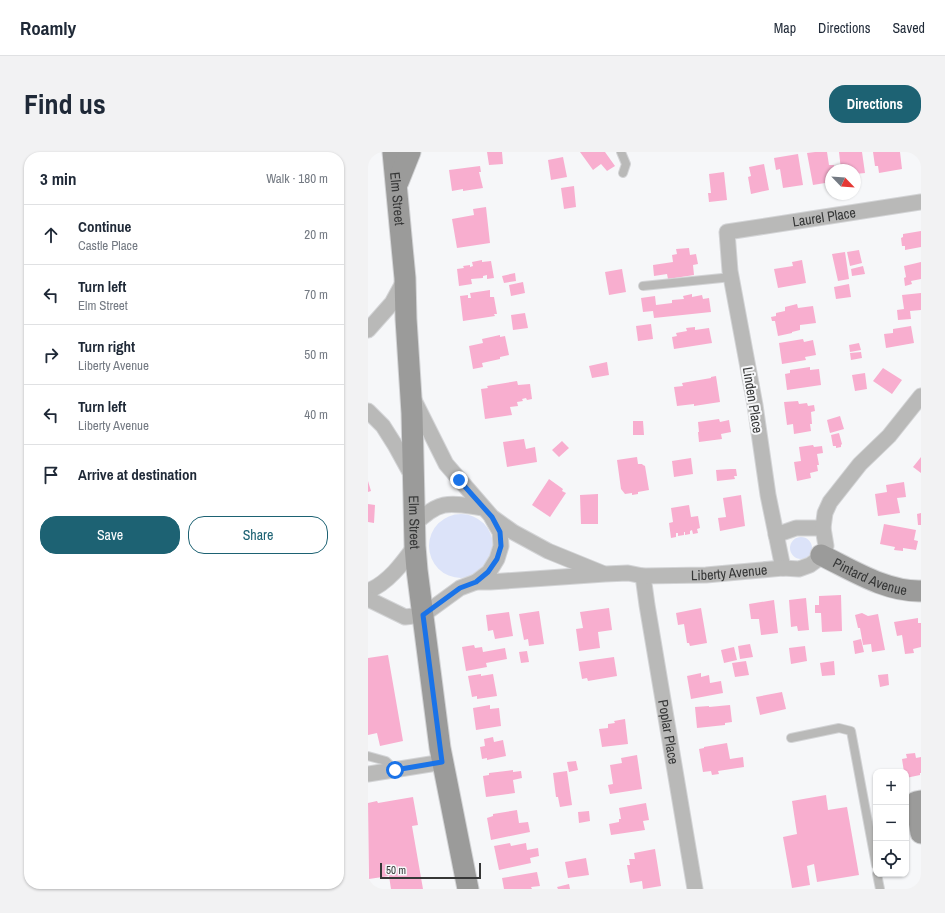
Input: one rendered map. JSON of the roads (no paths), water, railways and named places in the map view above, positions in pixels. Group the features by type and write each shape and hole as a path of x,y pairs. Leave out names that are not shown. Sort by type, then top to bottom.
{"street":[{"path":"379,152 395,170 410,152"},
{"name":"Elm Street","path":"395,170 405,278 411,394 415,546 442,762 468,889"},
{"name":"Laurel Place","path":"727,232 921,202"},
{"name":"Linden Place","path":"727,232 732,277 755,406 768,495 783,568"},
{"path":"368,330 392,303 405,278"},
{"name":"Liberty Avenue","path":"368,599 405,618 423,615 460,588 476,582 488,572 497,559 501,546 500,532 487,512 446,464 411,394"},
{"path":"821,555 826,546 823,528 830,502 860,464 889,436 921,396"},
{"path":"368,412 383,426 413,478"},
{"name":"Liberty Avenue","path":"415,524 428,512 449,504 487,512 514,532 548,551 605,574"},
{"path":"776,535 796,528 823,528"},
{"path":"368,591 376,588 401,565 415,546"},
{"name":"Liberty Avenue","path":"476,582 628,573 643,576 706,575 783,568 799,569 810,565 821,555"},
{"name":"Pintard Avenue","path":"821,555 871,579 892,587 921,591"},
{"name":"Poplar Place","path":"643,576 695,889"},
{"path":"368,774 442,762"},
{"path":"918,801 918,828"}],"lane":[{"path":"621,152 626,164 623,173"},
{"path":"643,286 732,277"},
{"path":"791,738 839,728 851,731 873,833"},
{"path":"368,756 386,762 395,770"},
{"path":"878,877 880,889"}]}
